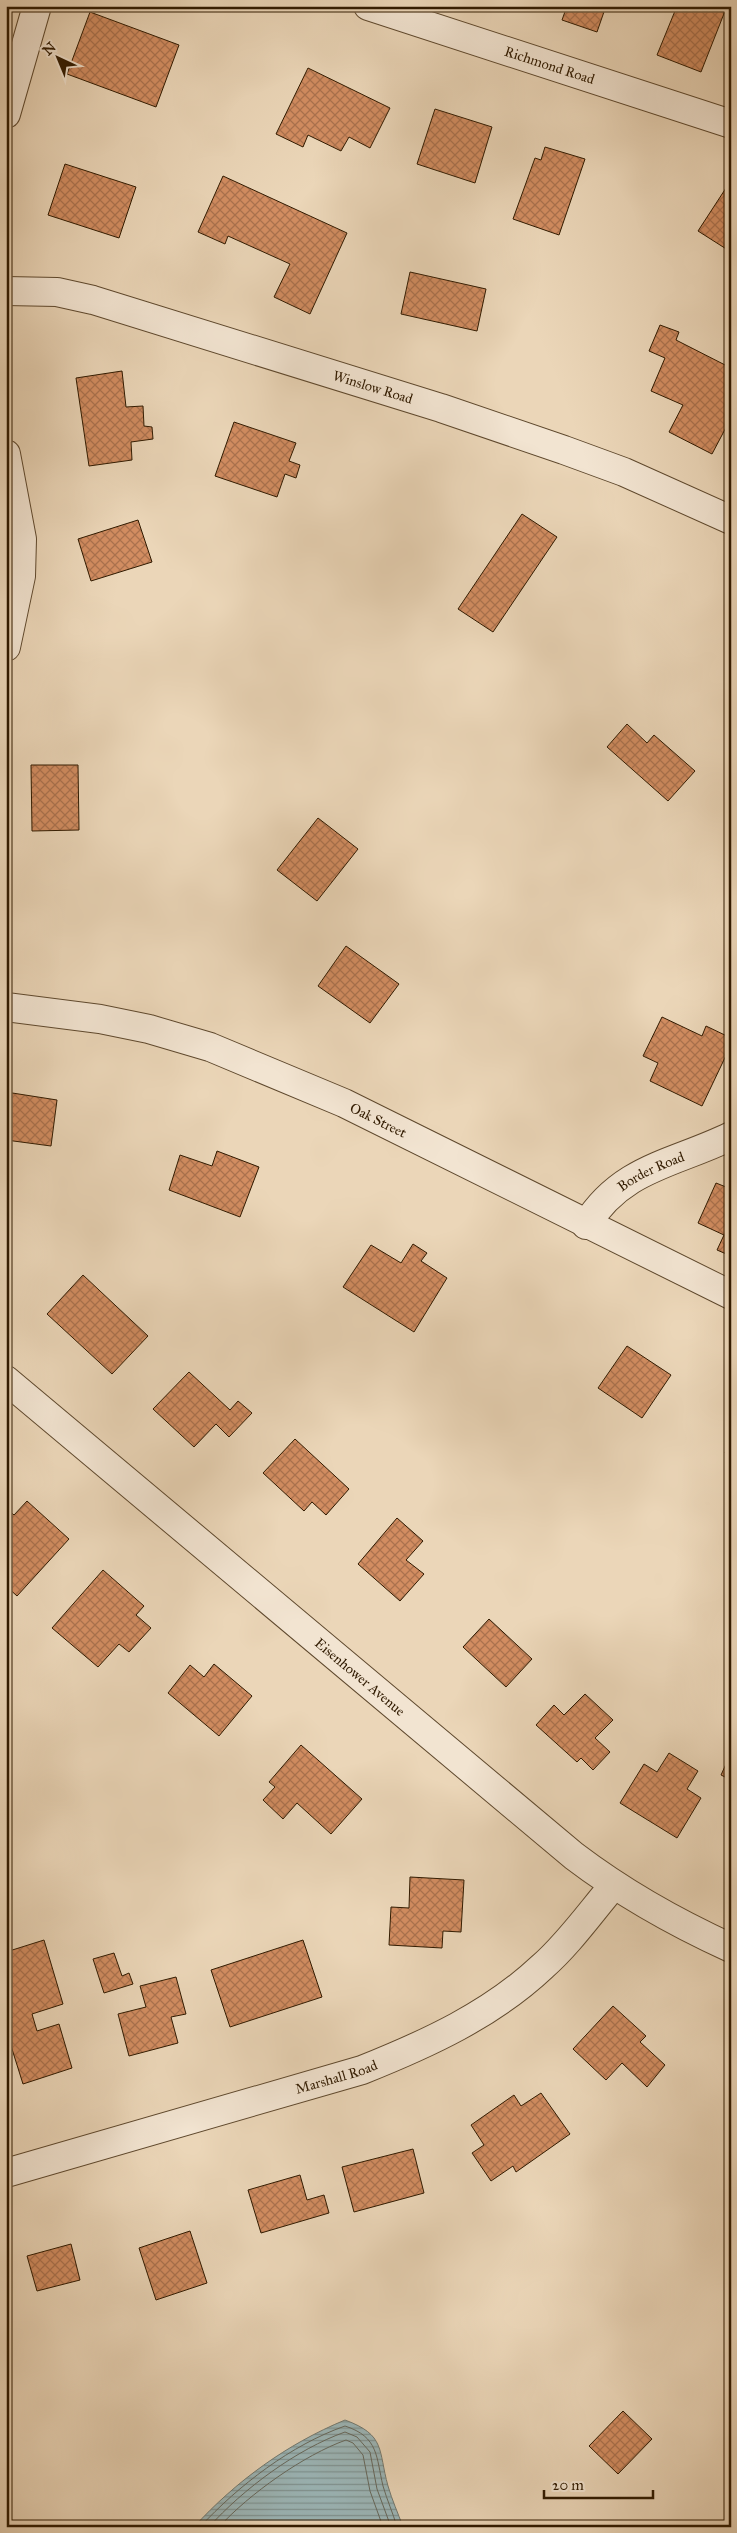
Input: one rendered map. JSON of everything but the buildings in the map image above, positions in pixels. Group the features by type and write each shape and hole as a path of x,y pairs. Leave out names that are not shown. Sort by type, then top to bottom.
{"street":[{"path":"6,114 37,6"},
{"name":"Richmond Road","path":"368,6 731,124"},
{"name":"Winslow Road","path":"6,291 57,292 93,300 432,405 624,472 731,520"},
{"path":"6,454 22,539 21,576 6,647"},
{"name":"Oak Street","path":"6,1007 41,1010 110,1021 149,1029 210,1048 344,1103 586,1225 731,1295"},
{"name":"Border Road","path":"586,1225 596,1208 613,1191 635,1176 731,1136"},
{"name":"Eisenhower Avenue","path":"6,1380 574,1856 613,1886 653,1910 731,1948"},
{"name":"Marshall Road","path":"6,2174 362,2070 419,2047 463,2024 491,2006 543,1966 613,1886"}],"water":[{"path":"345,2420 368,2432 378,2445 388,2486 403,2527 194,2527 227,2494 264,2465 303,2440"}]}
